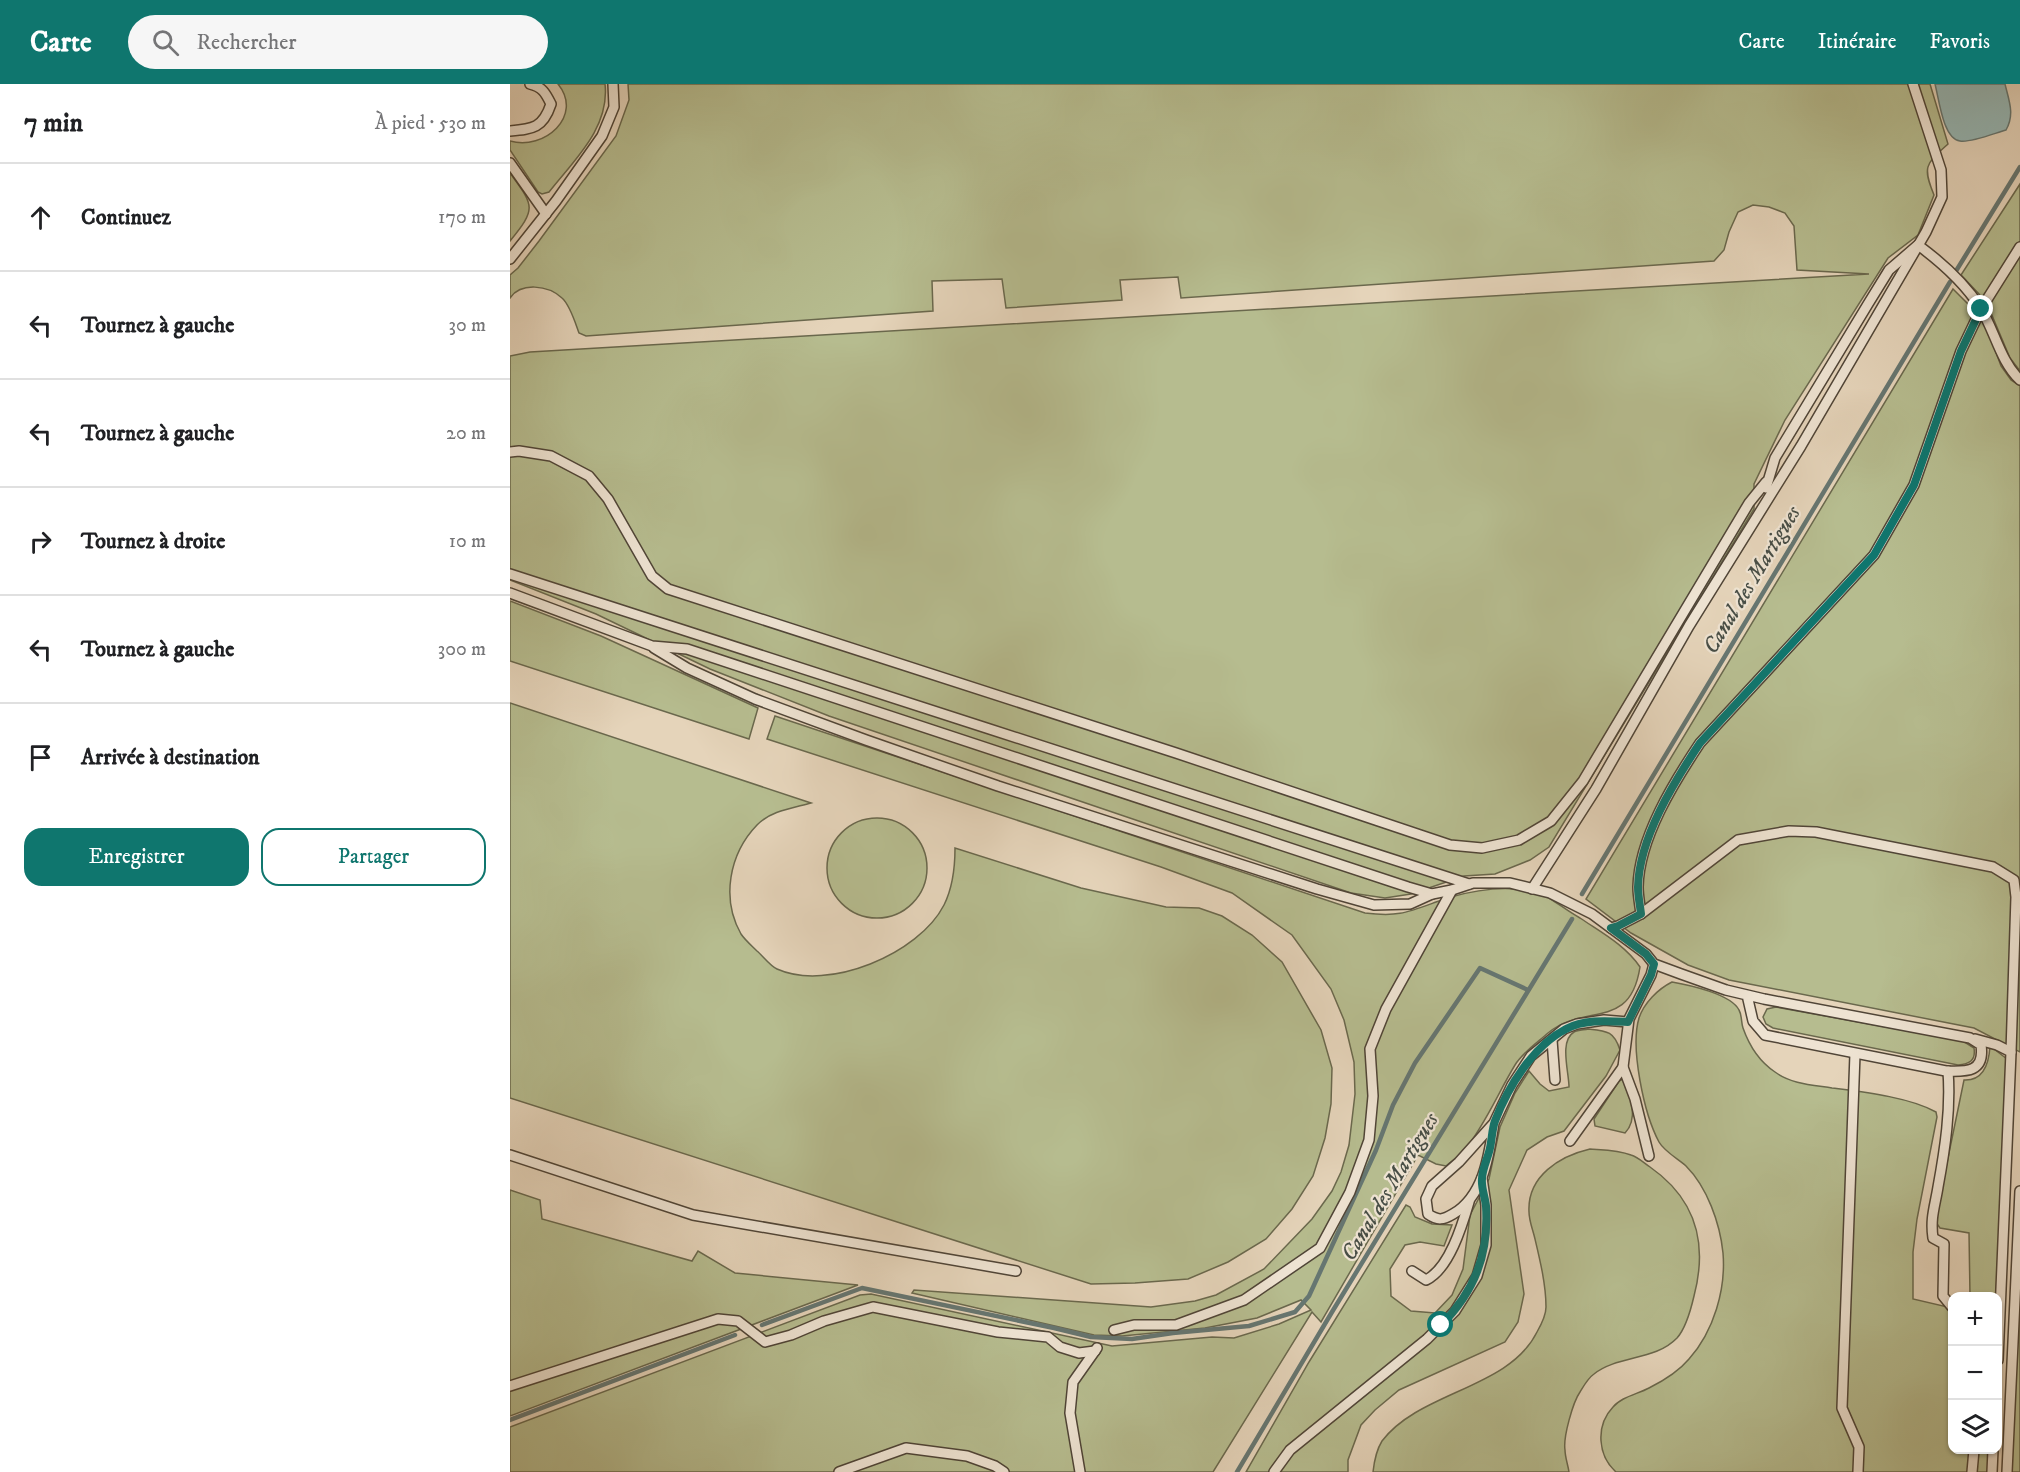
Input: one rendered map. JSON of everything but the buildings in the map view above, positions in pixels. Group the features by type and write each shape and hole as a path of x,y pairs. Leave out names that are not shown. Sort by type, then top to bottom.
{"lane":[{"path":"510,130 537,127 547,117 551,105 545,92 530,84"},
{"path":"510,259 546,214 602,136 614,107 613,84"},
{"path":"1532,889 1596,789 1689,626 1766,503 1918,245 1942,197 1941,170 1913,84"},
{"path":"510,163 546,214"},
{"path":"1918,245 1969,291 1981,309 2009,369 2020,380"},
{"path":"510,452 519,451 551,456 589,476 608,499 652,576 668,589 1176,753 1450,845 1482,848 1520,840 1551,821 1583,781 1749,503 1766,482 1775,458 1889,270 1918,245"},
{"path":"1641,914 1638,886 1643,855 1677,777 1700,743 1874,555 1914,485 1961,351 1981,309 2020,247"},
{"path":"1766,482 1766,503"},
{"path":"510,574 740,646 1162,786 1469,884"},
{"path":"510,593 652,646 687,668 755,699 866,740 998,786 1317,889 1374,905 1410,904 1432,894 1469,884 1510,883 1550,893 1592,914 1646,954 1654,964 1717,987 1747,995 1985,1040 2011,1052"},
{"path":"652,646 687,649 1432,894"},
{"path":"1611,928 1641,914 1738,840 1772,833 1816,832 1993,867 2014,880 2016,897 2011,1052 1999,1346"},
{"path":"1114,1330 1134,1325 1176,1325 1244,1300 1320,1248 1350,1192 1369,1140 1373,1096 1370,1049 1386,1009 1452,890"},
{"path":"1649,1156 1635,1099 1623,1067 1628,1022 1654,964"},
{"path":"1747,995 1753,1022 1766,1035 1855,1054 1963,1072 1979,1064 1983,1055 1981,1045 1970,1038"},
{"path":"1494,1123 1459,1162 1432,1186 1426,1199 1428,1214 1437,1220 1444,1219 1463,1208 1482,1178 1494,1123 1512,1085 1531,1056 1564,1029 1577,1024 1604,1020 1628,1022"},
{"path":"1552,1040 1555,1080"},
{"path":"1855,1054 1842,1407 1859,1447 1858,1472"},
{"path":"1570,1141 1623,1067"},
{"path":"1948,1071 1950,1097 1938,1187 1930,1223 1933,1238 1944,1244 1943,1296 1948,1302"},
{"path":"510,1155 693,1215 1016,1271"},
{"path":"1274,1472 1290,1450 1427,1339 1455,1311 1477,1276 1486,1245 1486,1205 1482,1178"},
{"path":"2007,1472 2020,1191"},
{"path":"1412,1271 1426,1280 1436,1275 1462,1225 1469,1200"},
{"path":"510,1386 718,1319 738,1320 765,1342 873,1307 998,1332 1047,1337 1060,1347 1079,1353 1097,1349 1073,1382 1070,1413 1080,1472"},
{"path":"839,1472 906,1448 967,1456 995,1466 1004,1472"},
{"path":"1972,1472 1974,1454"},
{"path":"1992,1472 1993,1454"}],"green space":[{"path":"558,84 605,84 605,100 602,115 588,142 549,192 542,194 538,192 510,150 510,141 523,143 536,141 547,136 556,128 563,119 566,108 565,96"},
{"path":"628,84 1930,84 1948,144 1928,166 1928,178 1934,195 1918,235 1888,258 1785,420 1754,484 1754,509 1549,847 1530,860 1495,874 1464,876 1411,894 1385,898 1351,893 829,716 710,669 596,614 510,580 510,356 530,352 1869,274 1797,270 1794,226 1785,213 1769,207 1753,205 1738,212 1724,250 1714,261 1181,298 1178,277 1120,280 1122,300 1006,308 1002,279 932,281 933,311 586,336 579,333 565,301 550,290 535,287 521,289 510,298 510,275 539,241 616,136 629,100"},
{"path":"510,173 528,200 529,207 525,221 510,241"},
{"path":"2020,184 2020,371 2010,358 1991,313 1979,294 1961,275"},
{"path":"1953,289 1984,320 2001,366 2011,380 2020,386 2020,1052 1974,1028 1729,980 1688,965 1631,933 1586,899"},
{"path":"510,601 601,636 758,708 749,739 510,661"},
{"path":"510,703 811,803 789,808 762,820 740,849 731,877 731,906 741,934 777,969 798,975 821,976 846,972 894,953 915,939 932,923 944,905 953,877 955,848 1081,888 1166,907 1199,908 1222,916 1252,935 1282,962 1321,1030 1332,1068 1331,1104 1325,1138 1313,1176 1292,1209 1266,1239 1228,1262 1188,1279 1091,1284 510,1098"},
{"path":"775,716 1365,913 1385,915 1401,913 1463,894 1493,889 1536,893 1549,898 1580,918 1627,952 1640,967 1635,987 1627,1000 1616,1008 1562,1024 1526,1052 1515,1065 1478,1131 1464,1151 1446,1166 1418,1155 1321,1322 1312,1312 1213,1472 510,1472 510,1427 860,1295 871,1294 1112,1346 1212,1337 1234,1338 1279,1324 1311,1310 1301,1300 1257,1318 1205,1328 1122,1336 1094,1335 912,1293 914,1290 1151,1307 1195,1301 1216,1295 1264,1269 1312,1219 1332,1191 1341,1172 1349,1145 1355,1094 1354,1062 1344,1020 1331,989 1292,935 1232,893 1161,867 767,739"},
{"path":"877,818 896,821 913,832 924,849 927,868 924,887 913,904 896,915 877,918 858,915 841,904 830,887 827,868 830,849 841,832 858,821"},
{"path":"1672,982 1689,985 1719,995 1735,1004 1752,1047 1770,1068 1781,1076 1802,1083 1913,1102 1936,1112 1937,1117 1917,1219 1913,1252 1913,1299 1948,1307 1948,1454 1989,1454 1988,1472 1616,1472 1605,1458 1601,1432 1607,1415 1620,1401 1665,1379 1689,1359 1712,1323 1722,1281 1723,1253 1716,1218 1700,1184 1686,1166 1664,1149 1659,1142 1648,1115 1640,1081 1636,1046 1639,1018 1644,1007 1662,988"},
{"path":"1776,1007 1963,1041 1974,1048 1974,1056 1968,1063 1958,1065 1773,1028 1766,1024 1763,1017 1767,1009"},
{"path":"1588,1029 1609,1033 1620,1050 1606,1076 1564,1131 1547,1137 1527,1150 1509,1190 1524,1294 1518,1322 1505,1342 1399,1390 1361,1425 1348,1460 1348,1472 1246,1472 1309,1362 1406,1205 1410,1207 1415,1217 1432,1224 1452,1225 1444,1246 1420,1242 1405,1245 1390,1269 1391,1296 1411,1311 1435,1313 1452,1295 1463,1269 1470,1215 1489,1179 1500,1127 1515,1093 1529,1071 1549,1091 1569,1087 1567,1042 1569,1036 1574,1032"},
{"path":"1990,1046 2007,1059 1996,1292 1970,1292 1969,1233 1940,1228 1935,1221 1964,1080 1971,1080 1981,1074 1988,1059"},
{"path":"1623,1079 1632,1107 1629,1128 1625,1133 1595,1126 1594,1119 1619,1081"},
{"path":"1590,1149 1616,1151 1636,1157 1666,1180 1688,1208 1698,1240 1700,1258 1693,1301 1680,1334 1658,1351 1604,1368 1588,1380 1574,1403 1567,1429 1565,1455 1569,1472 1373,1472 1380,1444 1398,1424 1418,1411 1506,1366 1524,1351 1537,1332 1545,1313 1546,1299 1541,1264 1529,1212 1533,1188 1540,1178 1557,1163"},
{"path":"510,1190 540,1200 542,1219 692,1261 698,1251 735,1273 858,1285 510,1416"},
{"path":"2020,1282 2020,1472 2011,1472"}],"water":[{"path":"1935,84 2005,84 2011,113 2006,130 1970,141 1954,139 1946,126"}],"waterway":[{"name":"Canal des Martigues","path":"1956,271 2020,167"},
{"name":"Canal des Martigues","path":"1582,894 1950,282"},
{"name":"Canal des Martigues","path":"1237,1472 1572,919"},
{"path":"762,1325 862,1288 1091,1337 1132,1339 1249,1326 1295,1312 1309,1296 1376,1150 1393,1105 1415,1063 1480,968 1528,990"},
{"path":"510,1420 735,1335"}],"route":[{"path":"1441,1325 1455,1311 1477,1276 1486,1245 1486,1205 1482,1178 1494,1123 1512,1085 1531,1056 1564,1029 1577,1024 1604,1020 1628,1022 1654,964 1646,954 1611,928 1641,914 1638,886 1643,855 1677,777 1700,743 1874,555 1914,485 1961,351 1981,309"}]}
